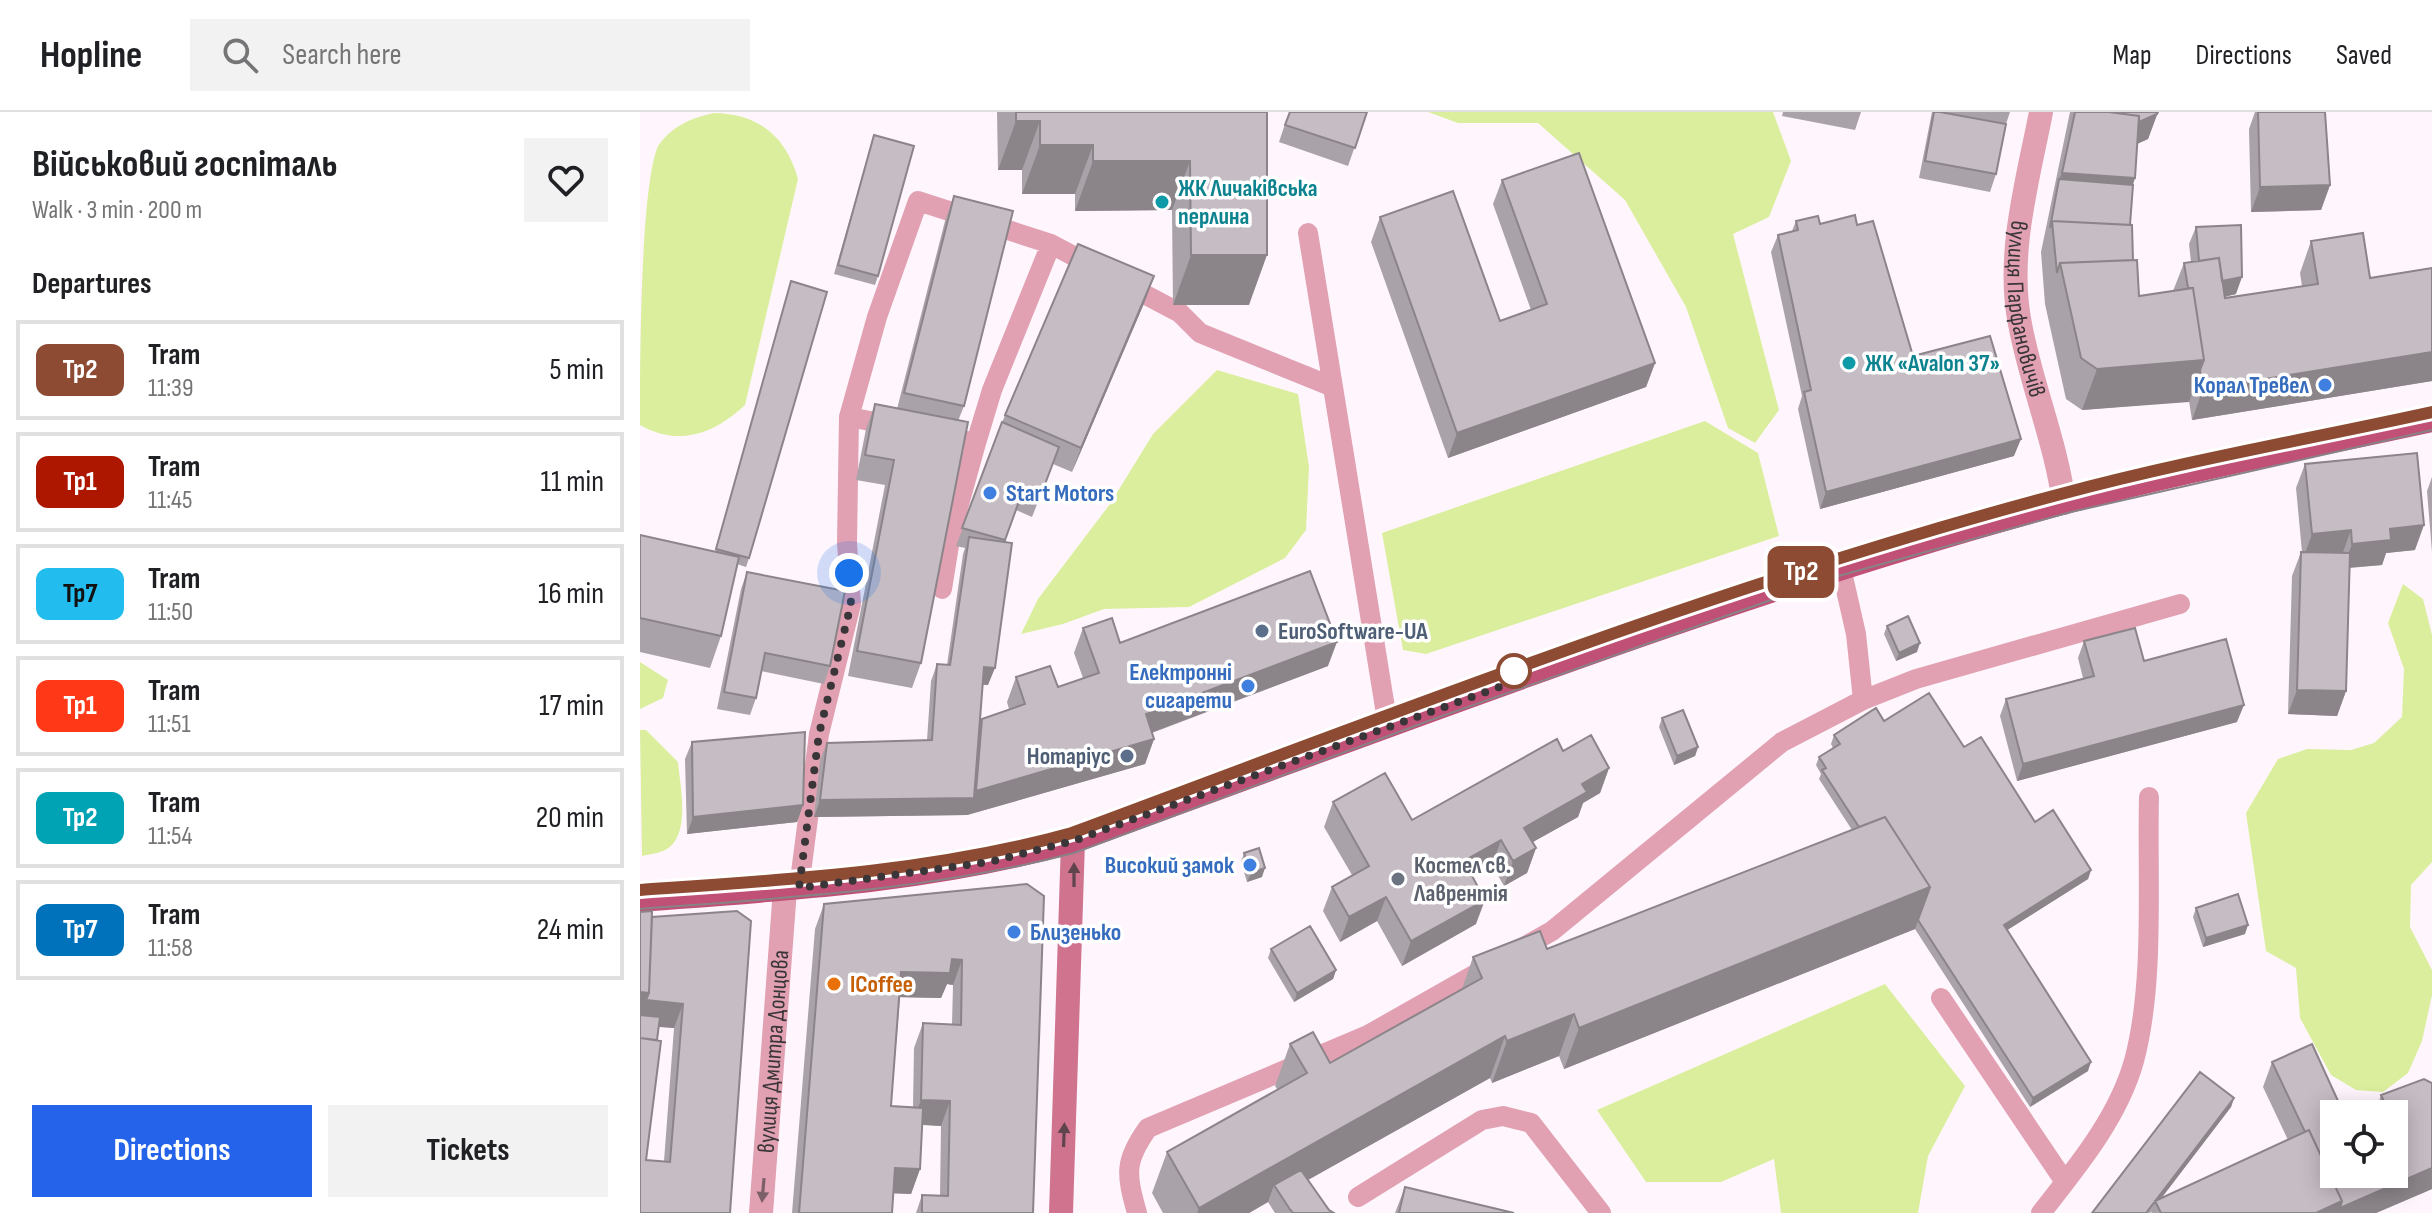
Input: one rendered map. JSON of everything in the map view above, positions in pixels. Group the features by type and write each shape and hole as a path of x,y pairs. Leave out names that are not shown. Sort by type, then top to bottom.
{"main road":[{"path":"640,900 792,888 974,864 1073,841 1388,726 1841,568 2064,503 2432,420"}],"street":[{"name":"вулиця Парфановичів","path":"2041,112 2017,245 2016,287 2019,322 2064,503"},
{"path":"1061,1213 1073,841"},
{"name":"вулиця Дмитра Донцова","path":"761,1213 792,888"}],"lane":[{"path":"792,888 819,734 851,604 847,543 849,417 877,317 918,201 1051,244 1180,313 1200,333 1333,387"},
{"path":"1308,233 1388,726"},
{"path":"942,589 951,533 992,390 1051,244"},
{"path":"849,417 976,443"},
{"path":"1841,568 1856,634 1863,700"},
{"path":"1137,1213 1127,1179 1131,1152 1148,1128 1368,1035 1552,931 1782,742 1863,700 1916,679 2180,604"},
{"path":"2041,1213 2109,1119 2133,1064 2145,1008 2149,797"},
{"path":"1941,998 2065,1182"},
{"path":"1358,1197 1482,1120 1503,1116 1531,1123 1601,1213"}],"green space":[{"path":"1428,112 1773,112 1791,161 1769,217 1733,234 1779,410 1755,443 1728,428 1686,307 1625,200 1538,123 1458,123"},
{"path":"714,113 744,118 768,130 786,151 798,179 745,405 708,430 682,436 668,435 640,425 644,237 652,168 658,146 669,133 698,117"},
{"path":"1217,370 1298,394 1309,467 1306,530 1285,558 1189,607 1104,609 1063,624 1021,634 1038,599 1110,504 1153,434"},
{"path":"1705,421 1758,453 1779,536 1426,654 1403,650 1382,533"},
{"path":"2403,584 2423,599 2432,635 2432,862 2411,885 2410,927 2432,970 2432,995 2422,1041 2408,1073 2383,1092 2356,1090 2331,1075 2300,1018 2296,968 2266,951 2246,813 2278,759 2307,749 2351,750 2374,743 2402,717 2404,669 2388,623"},
{"path":"640,662 668,680 663,698 640,709"},
{"path":"640,730 646,730 678,762 682,796 682,821 674,842 665,850 642,856"},
{"path":"1885,984 1965,1086 1928,1156 1918,1213 1781,1213 1774,1159 1721,1182 1646,1182 1597,1110"}],"building":[{"path":"1016,112 1267,112 1267,255 1191,255 1190,161 1093,161 1093,145 1040,145 1040,121 1016,121"},
{"path":"1290,112 1367,112 1355,148 1285,125"},
{"path":"1934,112 2006,124 1996,174 1925,161"},
{"path":"2075,112 2139,116 2135,178 2062,173"},
{"path":"2109,112 2158,112 2139,122 2139,116"},
{"path":"2258,112 2325,112 2330,185 2260,187"},
{"path":"874,135 914,146 878,276 838,265"},
{"path":"1579,153 1655,363 1457,433 1380,217 1453,191 1500,321 1547,304 1502,180"},
{"path":"2059,179 2133,185 2130,225 2052,221 2050,228"},
{"path":"954,196 1013,211 964,406 904,393"},
{"name":"ЖК «Avalon 37»","path":"1855,215 1857,225 1873,221 1913,356 1990,336 2021,439 1826,492 1804,392 1811,390 1778,235 1798,230 1796,221 1818,216 1820,224"},
{"path":"2052,221 2132,225 2133,260 2060,263 2057,273"},
{"path":"2241,225 2242,277 2222,281 2219,258 2199,261 2196,227"},
{"path":"2363,233 2370,278 2432,268 2432,352 2203,389 2200,370 2204,360 2193,288 2188,288 2184,263 2219,258 2225,298 2318,284 2311,241"},
{"path":"1078,244 1154,276 1081,448 1005,415"},
{"path":"2137,260 2139,296 2193,288 2204,360 2097,369 2081,358 2060,263"},
{"path":"791,281 827,292 749,558 716,549"},
{"path":"875,404 968,422 921,663 857,651 894,460 865,455"},
{"path":"1002,422 1059,447 1039,500 1022,493 1005,540 962,528"},
{"path":"2417,453 2424,525 2390,529 2391,540 2352,544 2351,530 2312,534 2305,464"},
{"path":"640,535 739,557 721,636 640,618"},
{"path":"969,537 1012,543 995,668 984,667 974,798 820,800 827,743 932,740 937,664 950,665"},
{"path":"2301,552 2350,553 2346,691 2297,690"},
{"path":"1310,571 1337,642 1146,714 1154,739 976,791 982,719 1025,704 1016,677 1050,666 1058,687 1099,673 1083,628 1112,618 1120,643"},
{"path":"747,572 845,591 830,666 765,653 756,698 724,692"},
{"path":"1908,616 1920,643 1899,653 1887,626"},
{"path":"2135,628 2144,661 2226,639 2244,705 2023,764 2006,699 2094,676 2084,641"},
{"path":"1929,693 1964,747 1981,737 2035,822 2053,810 2091,870 2004,925 2091,1062 2033,1098 1918,920 1930,887 1885,817 1859,827 1822,770 1826,768 1819,757 1840,744 1834,735 1876,708 1884,721"},
{"path":"1683,710 1698,747 1677,756 1662,718"},
{"path":"805,732 803,805 693,817 692,742"},
{"path":"1591,735 1609,768 1582,784 1587,792 1524,828 1536,848 1513,861 1501,840 1464,861 1485,900 1411,941 1386,897 1349,917 1332,887 1369,866 1333,802 1385,773 1412,820 1557,739 1563,751"},
{"path":"1885,817 1930,887 1579,1028 1574,1014 1507,1041 1505,1036 1199,1208 1167,1152 1307,1073 1290,1044 1313,1032 1330,1063 1482,978 1473,957 1540,931 1547,949"},
{"path":"1259,848 1265,868 1251,873 1244,853"},
{"path":"1027,884 1044,896 1033,1213 922,1213 922,1195 948,1196 950,1101 921,1100 923,1023 961,1025 962,960 952,959 950,973 901,972 891,1106 923,1108 920,1169 895,1168 892,1213 799,1213 824,904"},
{"path":"2238,894 2248,925 2206,938 2196,908"},
{"path":"652,911 649,993 640,992 640,912"},
{"path":"737,911 751,921 730,1213 640,1213 640,1038 661,1041 646,1160 670,1162 683,1004 646,1000 649,993 652,917"},
{"path":"1310,926 1336,970 1297,993 1271,949"},
{"path":"640,1015 660,1017 657,1040 640,1038"},
{"path":"2312,1044 2338,1100 2320,1100 2320,1154 2309,1130 2305,1132 2272,1062"},
{"path":"2200,1072 2234,1098 2146,1213 2092,1213"},
{"path":"2424,1079 2432,1083 2432,1168 2408,1178 2408,1100 2383,1100 2381,1095"},
{"path":"2309,1130 2320,1154 2320,1188 2336,1188 2342,1201 2316,1213 2161,1213 2155,1201"},
{"path":"1301,1170 1334,1213 1293,1213 1289,1208 1274,1185"},
{"path":"1405,1187 1514,1213 1399,1213"},
{"path":"2336,1188 2386,1188 2340,1208 2342,1201"}],"tram line":[{"path":"640,890 912,866 1072,833 1387,716 1836,560 2063,493 2432,412"},
{"name":"Тр2","path":"640,890 910,866 1018,848 1072,833 1387,716 1836,560 2063,493 2432,412"},
{"path":"640,909 913,884 1021,866 1074,853 1431,720 1842,575 2071,512 2432,430"}],"place":[{"name":"ЖК Личаківська перлина","path":"1162,202"},
{"name":"ЖК «Avalon 37»","path":"1849,363"},
{"name":"Корал Тревел","path":"2325,385"},
{"name":"Start Motors","path":"990,493"},
{"name":"EuroSoftware-UA","path":"1262,631"},
{"name":"Електронні сигарети","path":"1248,686"},
{"name":"Нотаріус","path":"1127,756"},
{"name":"Високий замок","path":"1250,865"},
{"name":"Костел св. Лаврентія","path":"1398,879"},
{"name":"Близенько","path":"1014,932"},
{"name":"ICoffee","path":"834,984"}],"route":[{"path":"849,573 851,604 819,734 799,888 1019,857 1073,841 1519,680 1514,671"}]}
